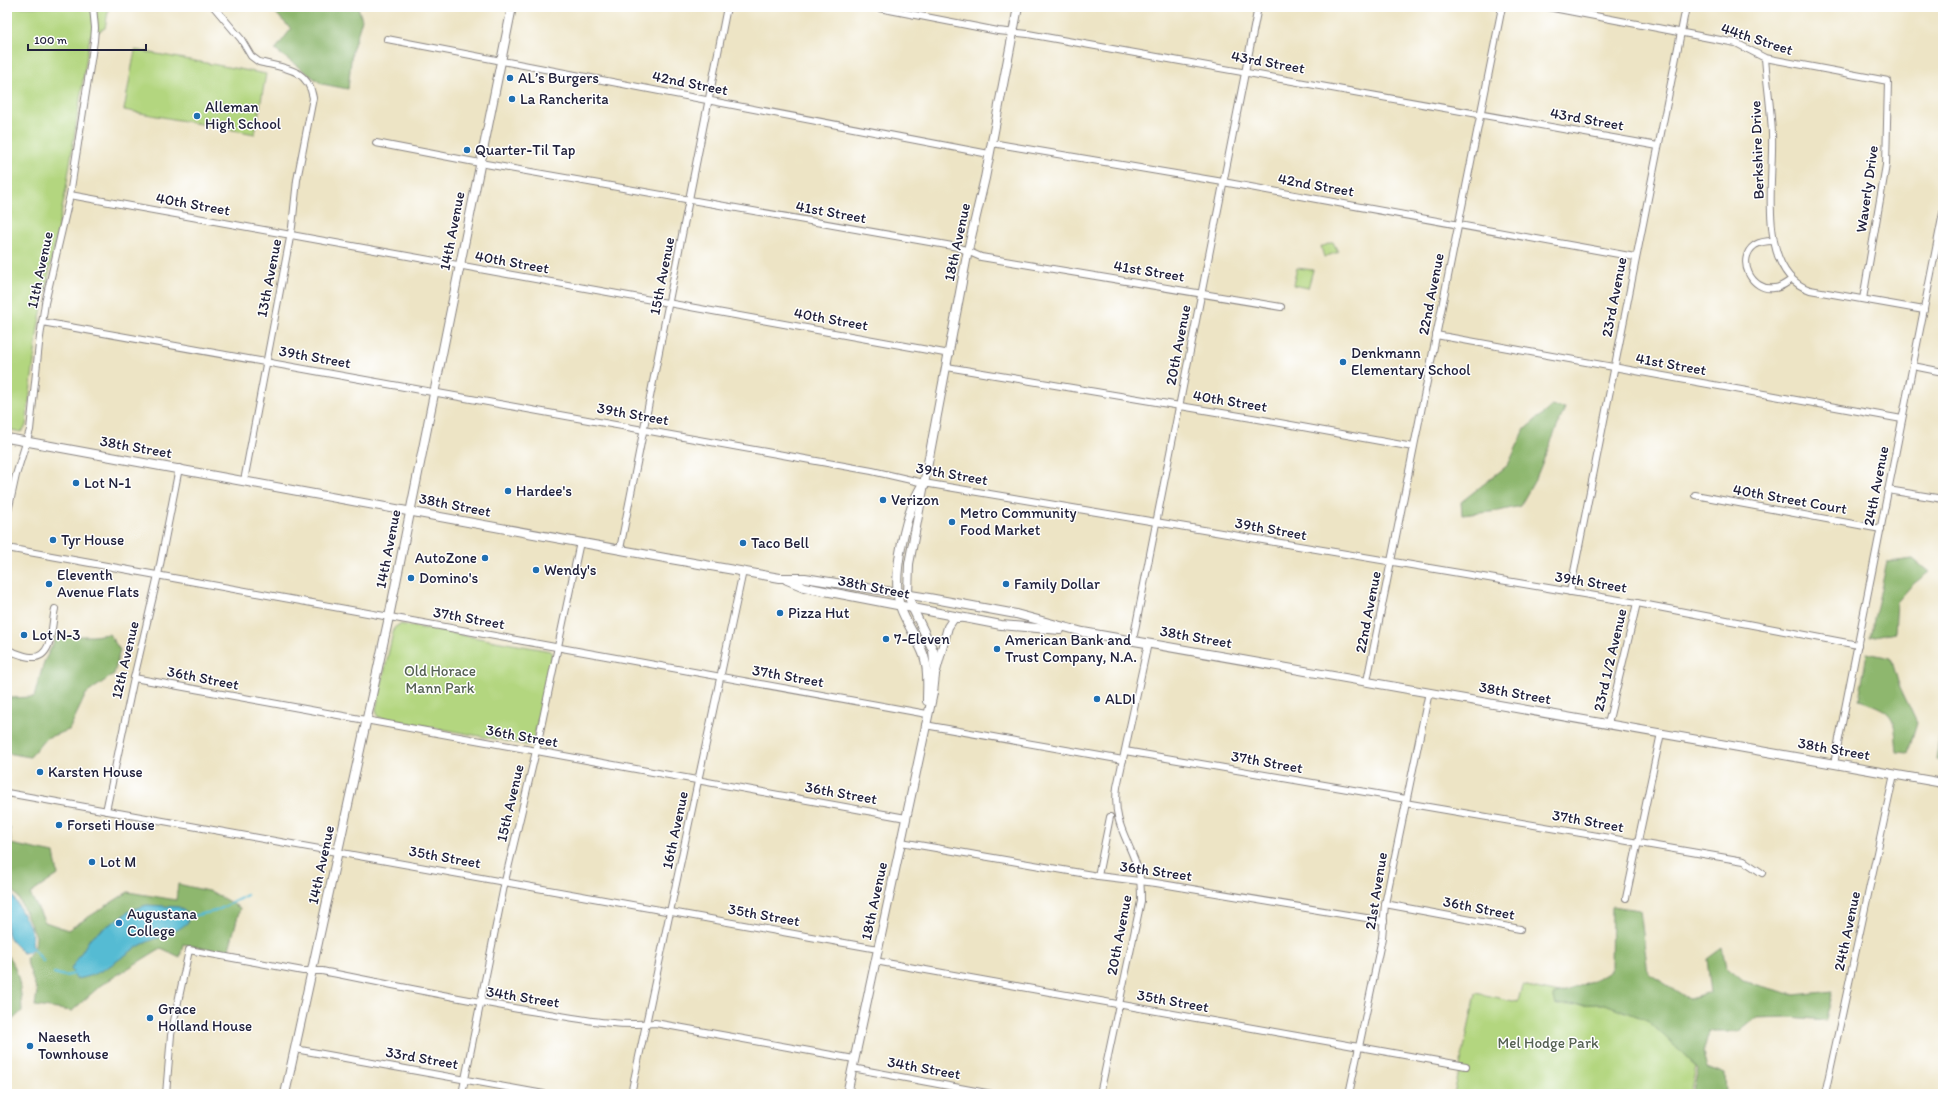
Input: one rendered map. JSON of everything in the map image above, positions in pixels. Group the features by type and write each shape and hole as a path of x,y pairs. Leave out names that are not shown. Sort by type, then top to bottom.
{"street":[{"name":"11th Avenue","path":"7,516 16,475 27,441 31,421 42,322 70,195 78,150 95,28 93,7"},
{"name":"13th Avenue","path":"214,7 241,39 254,59 259,62 296,71 311,89 313,105 297,180 290,235 244,481"},
{"name":"14th Avenue","path":"285,1094 389,617 512,7"},
{"name":"15th Avenue","path":"620,549 670,304 727,7"},
{"name":"43rd Street","path":"874,7 1245,71 1658,146"},
{"name":"18th Avenue","path":"847,1094 935,675 933,650 913,609 908,594 909,564 950,354 968,250 992,143 1018,7"},
{"name":"20th Avenue","path":"1133,640 1155,522 1180,406 1258,7"},
{"name":"22nd Avenue","path":"1367,681 1502,7"},
{"name":"44th Street","path":"1548,7 1736,43 1765,58 1888,81"},
{"name":"23rd Avenue","path":"1570,592 1635,257 1686,7"},
{"name":"42nd Street","path":"387,39 989,154"},
{"name":"Berkshire Drive","path":"1765,58 1772,135 1773,241 1776,251 1788,277 1791,280"},
{"name":"Waverly Drive","path":"1863,299 1886,165 1888,81"},
{"name":"41st Street","path":"376,143 480,163 958,247 968,250 981,257 1202,293 1281,308"},
{"name":"42nd Street","path":"992,143 1223,182 1635,257"},
{"name":"40th Street","path":"70,195 950,354"},
{"name":"24th Avenue","path":"1834,764 1943,213"},
{"path":"1773,241 1759,243 1751,249 1747,260 1748,273 1757,285 1767,288 1780,287 1791,280 1810,290 1924,310"},
{"name":"39th Street","path":"42,322 434,391 872,471 924,483 1636,603 1858,645"},
{"name":"41st Street","path":"1436,335 1902,419"},
{"path":"1912,366 1943,372"},
{"name":"40th Street","path":"947,367 1413,447"},
{"name":"38th Street","path":"7,438 743,571 780,578 804,587 960,618 1001,625 1083,632 1133,640 1943,783"},
{"name":"12th Avenue","path":"106,811 134,678 158,575 179,468"},
{"name":"18th Avenue","path":"924,483 915,497 907,523 897,574 900,606 924,655 928,678 927,714"},
{"path":"1888,490 1943,500"},
{"name":"40th Street Court","path":"1695,495 1881,529"},
{"name":"15th Avenue","path":"462,1094 505,881 536,751 580,542"},
{"name":"37th Street","path":"7,548 558,646 722,678 927,714"},
{"name":"16th Avenue","path":"631,1094 722,678 743,571"},
{"name":"38th Street","path":"780,578 805,578 908,594 1016,614 1083,632"},
{"name":"23rd 1/2 Avenue","path":"1608,724 1636,603"},
{"path":"7,650 30,658 44,654 49,644 55,609"},
{"path":"935,675 948,627 954,618 960,618"},
{"name":"20th Avenue","path":"1100,1094 1141,901 1140,880 1115,810 1116,787 1148,643"},
{"name":"36th Street","path":"134,678 906,818"},
{"name":"21st Avenue","path":"1349,1094 1384,922 1385,904 1429,692"},
{"path":"925,725 1123,760"},
{"path":"1626,898 1636,843 1661,733"},
{"name":"37th Street","path":"1125,751 1744,861 1762,873"},
{"name":"24th Avenue","path":"1825,1094 1894,774"},
{"name":"35th Street","path":"7,793 878,949"},
{"path":"1098,876 1110,817"},
{"name":"36th Street","path":"901,842 1098,876 1140,880 1384,922"},
{"name":"36th Street","path":"1385,904 1520,929"},
{"name":"34th Street","path":"166,1094 170,1035 189,950 312,971 322,971 481,1003 581,1019 637,1024 655,1023 854,1059"},
{"name":"35th Street","path":"875,961 1466,1066"},
{"name":"33rd Street","path":"295,1049 544,1094"},
{"name":"34th Street","path":"852,1068 992,1094"}],"green space":[{"path":"7,7 109,7 105,28 90,36 66,189 38,328 26,426 21,432 7,429"},
{"path":"270,7 358,7 362,20 352,51 348,89 322,84 275,50 291,29"},
{"path":"135,50 266,74 255,134 124,110"},
{"path":"1333,242 1338,252 1324,257 1321,247"},
{"path":"1297,268 1313,270 1308,288 1293,285"},
{"path":"1552,406 1565,408 1536,478 1520,506 1499,511 1462,515 1461,502 1508,465 1525,429"},
{"path":"1913,559 1929,572 1912,585 1897,602 1895,632 1870,637 1887,562"},
{"name":"Old Horace Mann Park","path":"400,624 551,651 552,657 533,742 527,745 378,717 376,709 394,628"},
{"path":"109,634 120,650 114,674 86,694 69,730 46,738 30,757 7,753 7,698 34,697 44,662 57,636 93,636"},
{"path":"1867,653 1891,658 1899,685 1917,723 1908,753 1897,752 1895,730 1891,717 1880,708 1859,700"},
{"path":"1943,709 1943,762 1936,760"},
{"path":"10,828 11,844 54,853 58,875 30,894 45,922 68,930 128,892 176,900 178,884 212,892 240,908 228,953 183,944 180,957 161,948 101,985 72,1011 35,1006 37,992 26,959 35,947 36,936 18,897 7,882 7,830"},
{"path":"1612,906 1640,910 1648,973 1689,999 1711,993 1707,959 1722,948 1726,967 1743,981 1794,995 1833,991 1826,1020 1789,1017 1755,1018 1739,1031 1709,1031 1703,1053 1707,1068 1725,1075 1726,1094 1692,1094 1698,1068 1647,1020 1605,1004 1556,1005 1553,995 1592,982 1611,970"},
{"path":"7,955 17,974 22,1011 7,1025"},
{"name":"Mel Hodge Park","path":"1522,985 1705,1024 1690,1094 1454,1094 1476,993 1518,1002"}],"water":[{"path":"7,885 31,929 33,948 29,952 23,953 12,942 7,932"},
{"path":"147,905 179,907 187,913 188,922 171,933 141,945 110,966 94,974 76,979 71,969 91,937 131,910"}],"waterway":[{"path":"187,917 216,911 247,895"},
{"path":"33,948 43,961"},
{"path":"54,973 65,976 74,974"}],"place":[{"name":"AL’s Burgers","path":"510,78"},
{"name":"La Rancherita","path":"512,99"},
{"name":"Alleman High School","path":"197,116"},
{"name":"Quarter-Til Tap","path":"467,150"},
{"name":"Denkmann Elementary School","path":"1343,362"},
{"name":"Lot N-1","path":"76,483"},
{"name":"Hardee's","path":"508,491"},
{"name":"Verizon","path":"883,500"},
{"name":"Metro Community Food Market","path":"952,522"},
{"name":"Tyr House","path":"53,540"},
{"name":"Taco Bell","path":"743,543"},
{"name":"AutoZone","path":"485,558"},
{"name":"Wendy's","path":"536,570"},
{"name":"Domino's","path":"411,578"},
{"name":"Eleventh Avenue Flats","path":"49,584"},
{"name":"Family Dollar","path":"1006,584"},
{"name":"Pizza Hut","path":"780,613"},
{"name":"Lot N-3","path":"24,635"},
{"name":"7-Eleven","path":"886,639"},
{"name":"American Bank and Trust Company, N.A.","path":"997,649"},
{"name":"ALDI","path":"1097,699"},
{"name":"Karsten House","path":"40,772"},
{"name":"Forseti House","path":"59,825"},
{"name":"Lot M","path":"92,862"},
{"name":"Augustana College","path":"119,923"},
{"name":"Grace Holland House","path":"150,1018"},
{"name":"Naeseth Townhouse","path":"30,1046"}]}
